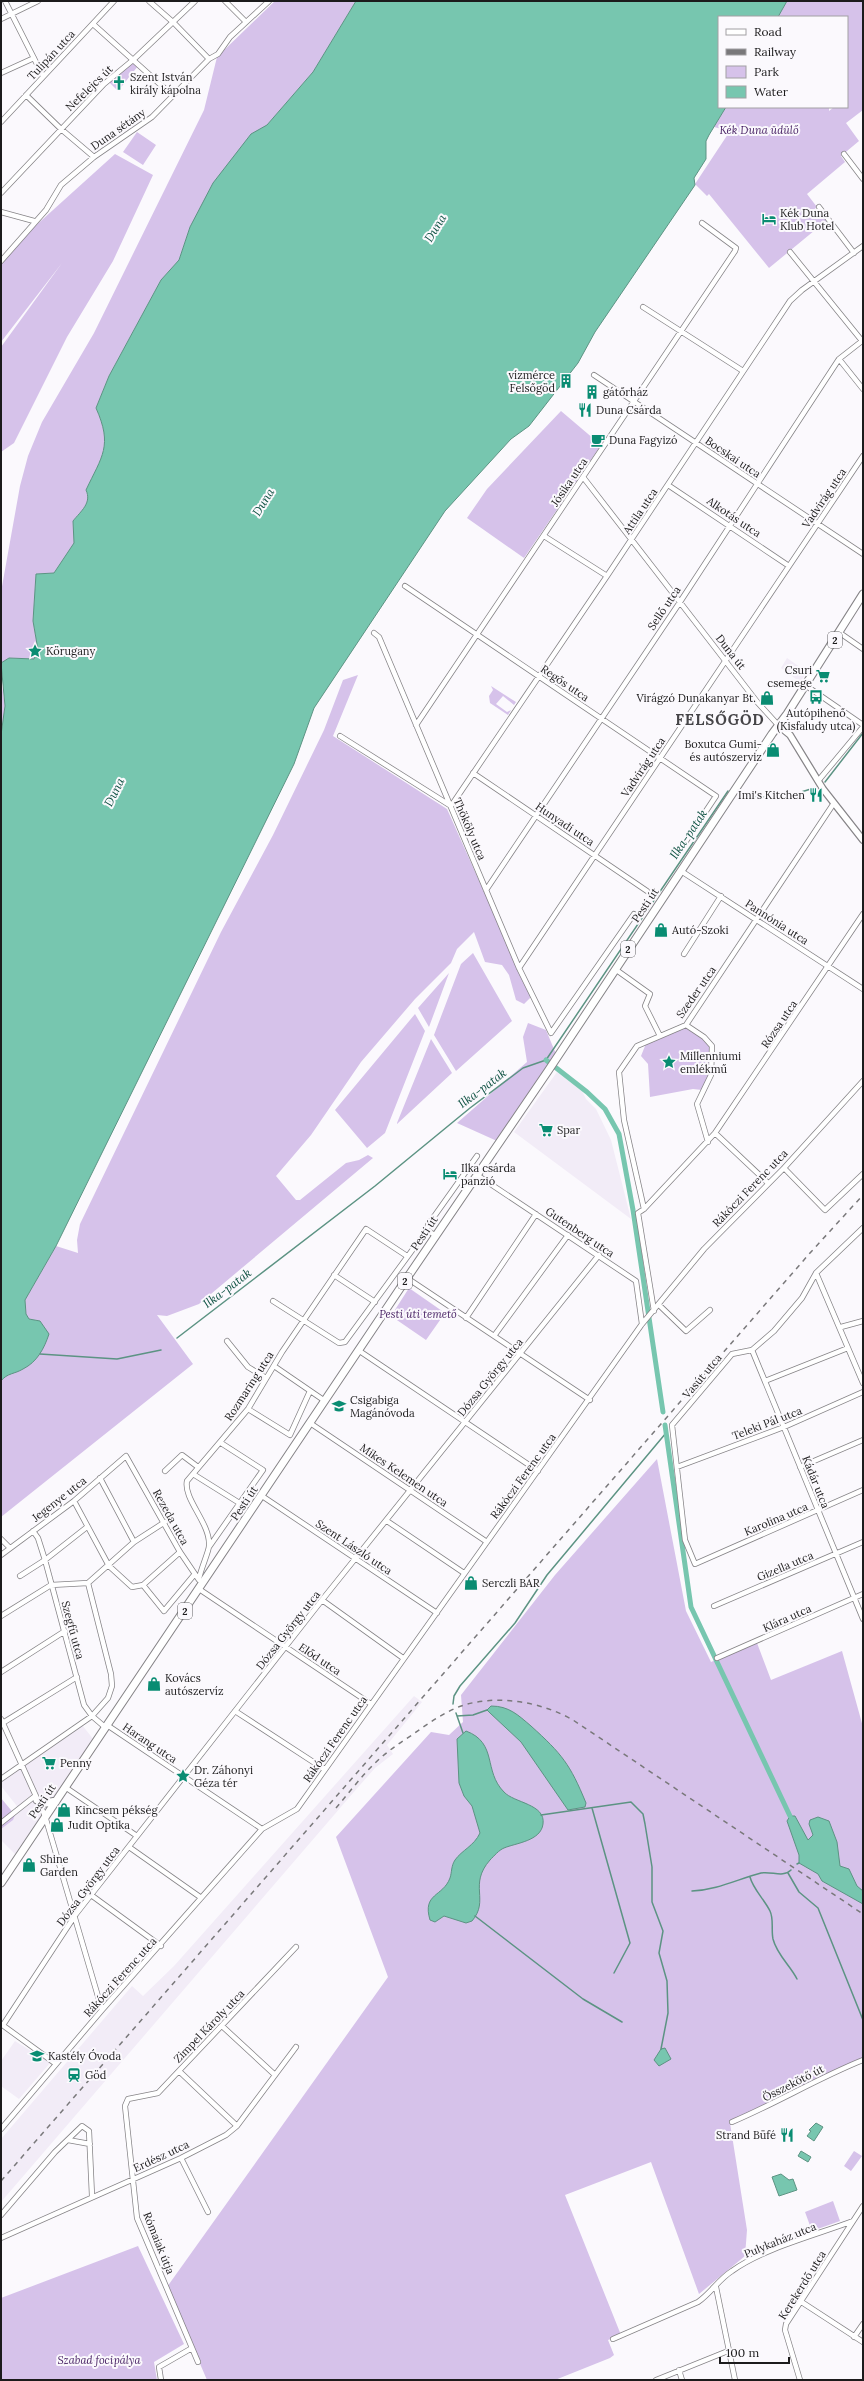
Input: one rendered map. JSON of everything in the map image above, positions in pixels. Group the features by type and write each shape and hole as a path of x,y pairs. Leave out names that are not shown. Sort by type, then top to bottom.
{"main road":[{"name":"Pesti út","path":"1,1883 200,1584 262,1496 358,1350 556,1060 779,726 840,633 863,594"},
{"path":"36,1798 46,1803 56,1801"}],"street":[{"path":"5,1 42,76"},
{"path":"1,19 38,1"},
{"name":"Tulipán utca","path":"1,122 42,76 114,1"},
{"path":"149,1 174,23 209,59"},
{"name":"Nefelejcs út","path":"1,193 104,84 134,60 174,23 194,1"},
{"path":"225,1 246,22"},
{"name":"Duna sétány","path":"1,261 34,221 46,210 61,185 94,157 152,117 209,59 218,54 230,37 269,1"},
{"path":"93,24 172,95"},
{"path":"1,73 34,58"},
{"path":"26,95 61,129 94,157"},
{"path":"844,154 863,179"},
{"path":"819,208 854,253"},
{"path":"1,212 34,221"},
{"name":"Jósika utca","path":"416,725 682,332 736,248 702,223"},
{"name":"Attila utca","path":"450,806 632,539 790,301 802,290 863,246"},
{"path":"790,252 862,341"},
{"path":"643,307 743,371"},
{"name":"Sellő utca","path":"486,890 680,602 839,359 862,341"},
{"path":"839,359 863,389"},
{"name":"Bocskai utca","path":"594,375 863,554"},
{"name":"Vadvirág utca","path":"519,968 863,456"},
{"name":"Duna út","path":"583,477 772,720 790,735 820,785 863,839"},
{"name":"Alkotás utca","path":"668,485 789,566"},
{"path":"544,536 607,576"},
{"name":"Regős utca","path":"404,586 716,796 680,850"},
{"name":"Thököly utca","path":"374,633 379,637 519,968 552,1033 634,914"},
{"path":"840,633 863,649"},
{"path":"805,686 863,726 820,785"},
{"path":"340,736 450,806"},
{"name":"Hunyadi utca","path":"473,773 647,891"},
{"name":"Szeder utca","path":"644,1209 624,1120 618,1075 637,1046 686,1025 834,803"},
{"name":"Pannónia utca","path":"681,871 863,989"},
{"path":"684,954 721,896"},
{"name":"Rózsa utca","path":"644,1209 715,1133 863,914"},
{"path":"616,969 650,994 645,1006 660,1036"},
{"path":"686,1025 704,1036 712,1046 711,1075 697,1104 708,1142"},
{"name":"Rákóczi Ferenc utca","path":"1,2129 102,2010 161,1946 200,1897 262,1829 297,1809 370,1704 590,1400 642,1324 659,1305 678,1278 704,1249 784,1168 863,1081"},
{"path":"715,1133 768,1183"},
{"name":"Pesti út","path":"303,1321 342,1343 360,1324 427,1230 428,1225 477,1156"},
{"path":"784,1168 825,1210 863,1174"},
{"name":"Gutenberg utca","path":"477,1175 636,1280 642,1324"},
{"path":"644,1209 638,1213 654,1311"},
{"path":"466,1318 536,1214"},
{"name":"Vasút utca","path":"695,1564 685,1540 672,1425 732,1354 752,1350 774,1331 802,1298 816,1273 863,1228"},
{"name":"Rozmaring utca","path":"210,1547 204,1525 186,1490 187,1481 221,1443 248,1409 303,1321 366,1229 407,1256"},
{"path":"427,1230 436,1236"},
{"path":"494,1336 568,1235"},
{"name":"Dózsa György utca","path":"2,2025 74,1917 91,1895 322,1600 387,1521 599,1255"},
{"path":"816,1273 841,1327 863,1383"},
{"path":"334,1275 375,1302"},
{"path":"407,1278 590,1400"},
{"path":"273,1301 303,1321"},
{"path":"659,1305 686,1331 710,1310"},
{"path":"841,1327 863,1321"},
{"path":"227,1341 248,1367 266,1378"},
{"path":"765,1381 848,1348"},
{"path":"358,1350 538,1471"},
{"name":"Kádár utca","path":"752,1350 863,1619"},
{"path":"274,1366 325,1401"},
{"path":"248,1409 290,1435 310,1390"},
{"name":"Teleki Pál utca","path":"677,1467 784,1427 863,1392"},
{"name":"Mikes Kelemen utca","path":"310,1423 487,1542"},
{"path":"800,1467 863,1440"},
{"name":"Pesti út","path":"210,1547 263,1470 221,1443"},
{"path":"165,1472 182,1455 198,1467"},
{"name":"Jegenye utca","path":"1,1555 74,1502 126,1456"},
{"name":"Rezeda utca","path":"126,1456 165,1522 180,1552 200,1584"},
{"path":"193,1474 240,1504"},
{"path":"100,1478 134,1542"},
{"name":"Karolina utca","path":"695,1564 863,1490"},
{"name":"Szent László utca","path":"262,1496 437,1613"},
{"path":"74,1502 109,1566 132,1586 144,1585 180,1552"},
{"path":"387,1521 464,1573"},
{"path":"1,1616 51,1585 88,1583 109,1566 134,1542 165,1522"},
{"path":"20,1576 46,1560 87,1527"},
{"name":"Szegfű utca","path":"33,1531 38,1538 46,1560 51,1585 65,1631 84,1705 92,1716 106,1727"},
{"path":"1,1539 10,1548"},
{"name":"Gizella utca","path":"714,1606 863,1542"},
{"path":"200,1584 202,1562 210,1547"},
{"path":"144,1585 164,1611 194,1575"},
{"path":"1,1779 92,1716 108,1698 112,1686 88,1583"},
{"name":"Előd utca","path":"200,1584 370,1704"},
{"name":"Klára utca","path":"717,1658 863,1594"},
{"path":"322,1600 403,1658"},
{"path":"1,1672 65,1631"},
{"path":"77,1677 2,1722 45,1816 102,2010"},
{"path":"236,1711 324,1769"},
{"name":"Harang utca","path":"106,1727 262,1829"},
{"path":"65,1787 137,1836"},
{"path":"1,1824 36,1798"},
{"path":"129,1847 200,1897"},
{"path":"91,1895 161,1946"},
{"name":"Zimpel Károly utca","path":"126,2101 128,2099 158,2093 296,1947"},
{"path":"2,2025 56,2064"},
{"path":"222,2026 276,2075"},
{"name":"Erdész utca","path":"1,2238 92,2196 181,2158 226,2135 237,2126 296,2047"},
{"name":"Összekötő út","path":"732,2122 761,2110 806,2085 863,2060"},
{"path":"178,2071 237,2126"},
{"name":"Rómaiak útja","path":"126,2101 125,2106 137,2218 198,2362"},
{"path":"1,2120 6,2123"},
{"path":"1,2215 55,2152 80,2126 85,2126 89,2131 92,2196"},
{"path":"68,2140 90,2144"},
{"path":"181,2158 208,2212"},
{"name":"Kerekerdő utca","path":"800,2380 786,2330 790,2317 863,2206"},
{"name":"Pulykaház utca","path":"613,2339 698,2302 716,2287 730,2271 753,2258 853,2221"},
{"path":"716,2287 735,2380"},
{"path":"800,2302 863,2342"},
{"path":"854,2337 863,2324"},
{"path":"161,2380 159,2367 192,2348"},
{"path":"656,2380 728,2351"},
{"path":"678,2370 682,2380"}],"shaded area":[{"path":"787,658 807,672 800,682 781,668"},
{"path":"557,1072 582,1091 586,1099 596,1109 611,1140 631,1219 514,1132"},
{"path":"414,1696 422,1702 387,1745 393,1754 375,1768 353,1793 1,2202 1,2139 132,1986 143,1996 174,1966"},
{"path":"82,1725 94,1740 15,1854 1,1840 1,1826 20,1810 1,1786 1,1780"},
{"path":"15,2041 50,2063 19,2099 1,2086 1,2061"}],"green space":[{"path":"275,1 356,1 313,72 267,125 251,135 190,227 179,260 161,280 109,376 96,408 104,432 105,442 101,459 86,490 88,495 87,503 73,521 74,543 54,573 36,574 33,621 38,650 34,659 9,658 1,663 1,592 20,486 28,456 42,422 94,333 204,110 217,57"},
{"name":"Kék Duna üdülő","path":"787,1 863,1 863,110 846,123 859,141 841,156 845,162 807,194 817,207 812,211 814,214 819,211 826,221 769,268 709,194 707,196 695,184 730,131 714,127 725,108 829,108 829,111 833,108 848,108 848,16 779,16"},
{"path":"133,61 138,66 118,91 109,82"},
{"path":"137,132 156,145 143,165 123,152"},
{"path":"115,154 153,175 113,261 67,337 14,443 1,452 1,347 62,263 1,342 1,257"},
{"path":"561,411 601,445 524,558 467,518 487,489"},
{"path":"358,675 333,736 447,809 531,997 524,1004 516,1000 509,975 502,965 485,962 474,932 457,949 451,963 415,999 361,1062 311,1135 276,1176 296,1200 300,1200 346,1163 359,1160 368,1155 373,1158 199,1304 167,1316 157,1315 193,1364 1,1517 1,1381 5,1376 23,1369 40,1321 29,1319 26,1314 25,1300 56,1246 78,1253 77,1240 80,1224 221,932 273,835 324,730 343,680"},
{"path":"1,679 5,706 1,735"},
{"path":"491,686 516,702 514,705 503,696 496,704 507,712 511,710 508,715 490,703 489,696 493,690"},
{"path":"473,953 512,1021 456,1071 434,1035 461,964"},
{"path":"449,973 429,1027 418,1008"},
{"path":"415,1014 425,1031 385,1133 367,1148 335,1110"},
{"path":"528,1023 546,1030 556,1054 497,1141 457,1123 527,1062 523,1037"},
{"path":"686,1025 712,1046 711,1075 702,1090 693,1089 650,1097 648,1064 641,1056 647,1041"},
{"path":"431,1039 452,1073 397,1124 397,1123"},
{"name":"Pesti úti temető","path":"409,1288 445,1313 426,1340 391,1316"},
{"path":"657,1459 686,1611 711,1662 757,1643 771,1680 842,1651 863,1727 863,2060 730,2123 747,2230 745,2256 699,2294 651,2162 565,2195 621,2335 608,2340 614,2355 610,2358 555,2380 207,2380 167,2287 388,1977 336,1837 431,1732 449,1735 463,1722 461,1695 555,1575"},
{"path":"1,1798 15,1815 13,1820 1,1829"},
{"path":"854,2151 862,2156 851,2171 844,2166"},
{"path":"833,2201 840,2221 812,2231 805,2212"},
{"name":"Szabad focipálya","path":"138,2246 184,2344 154,2362 157,2380 1,2380 1,2298"}],"water":[{"name":"Duna","path":"356,1 787,1 779,16 718,16 718,108 725,108 706,141 706,159 694,178 695,185 595,332 578,363 529,426 511,439 445,511 314,708 294,764 56,1246 25,1300 26,1314 29,1319 40,1321 49,1334 45,1345 32,1363 20,1371 6,1376 1,1381 1,735 5,706 1,663 9,658 34,659 38,650 33,621 36,574 54,573 74,543 73,521 87,503 88,499 86,490 101,459 105,442 104,432 96,408 109,376 161,280 179,260 190,227 213,183 251,134 267,125 313,72"},
{"path":"491,1706 508,1709 522,1718 558,1752 575,1778 586,1803 585,1807 568,1810 521,1742 487,1710"},
{"path":"466,1731 476,1736 487,1750 494,1775 504,1792 540,1812 543,1817 543,1824 541,1830 533,1838 502,1849 490,1860 480,1877 479,1906 472,1921 466,1923 444,1916 435,1922 430,1920 428,1911 431,1900 447,1884 455,1860 475,1841 480,1833 472,1806 464,1796 459,1783 457,1739"},
{"path":"790,1816 795,1816 808,1840 813,1835 809,1824 810,1820 818,1817 829,1821 837,1842 840,1866 849,1869 857,1886 863,1891 863,1904 822,1881 818,1874 799,1863 799,1855 787,1821"},
{"path":"665,2048 671,2059 659,2066 654,2060 661,2049"},
{"path":"816,2123 823,2127 814,2141 807,2136 811,2131 809,2130"},
{"path":"801,2151 811,2157 808,2162 798,2156"},
{"path":"781,2174 789,2180 793,2179 797,2190 779,2196 772,2177"}],"waterway":[{"name":"Ilka-patak","path":"825,782 863,733"},
{"name":"Ilka-patak","path":"739,796 782,798 814,788"},
{"name":"Ilka-patak","path":"177,1338 375,1186 470,1108 523,1068 546,1060 728,791"},
{"path":"546,1060 587,1092 605,1109 619,1134 633,1210 663,1412"},
{"name":"Ilka-patak","path":"40,1354 117,1359 161,1350"},
{"path":"665,1425 691,1607 790,1816"},
{"path":"453,1704 454,1696 460,1686 515,1623 547,1575 666,1433"},
{"path":"457,1716 473,1715 487,1710"},
{"path":"456,1713 463,1733"},
{"path":"541,1815 631,1802 643,1814 652,1867 652,1902 663,1931 659,1953 667,1981 668,2013 661,2049"},
{"path":"592,1808 630,1943 614,1973"},
{"path":"692,1891 710,1889 761,1873 784,1874 791,1870"},
{"path":"788,1873 799,1892 818,1908 863,2020"},
{"path":"750,1877 771,1914 772,1936 775,1945 797,1979"},
{"path":"475,1916 583,1999 622,2022"}],"railway":[{"path":"1,2181 810,1253 863,1195"},
{"path":"336,1808 363,1775 382,1757 444,1714 470,1703 485,1701 516,1701 531,1704 560,1713 573,1720 863,1914"}],"place":[{"name":"Szent István király kápolna","path":"119,83"},
{"name":"Kék Duna Klub Hotel","path":"769,219"},
{"name":"vízmérce Felsőgöd","path":"566,381"},
{"name":"gátőrház","path":"592,392"},
{"name":"Duna Csárda","path":"585,410"},
{"name":"Duna Fagyizó","path":"598,440"},
{"name":"Körugany","path":"35,651"},
{"name":"Csuri csemege","path":"823,676"},
{"name":"Autópihenő (Kisfaludy utca)","path":"816,697"},
{"name":"Virágzó Dunakanyar Bt.","path":"767,698"},
{"name":"Boxutca Gumi- és autószerviz","path":"773,750"},
{"name":"Imi's Kitchen","path":"816,795"},
{"name":"Autó-Szoki","path":"661,930"},
{"name":"Millenniumi emlékmű","path":"669,1062"},
{"name":"Spar","path":"546,1130"},
{"name":"Ilka csárda panzió","path":"450,1174"},
{"name":"Csigabiga Magánóvoda","path":"339,1406"},
{"name":"Serczli BAR","path":"471,1583"},
{"name":"Kovács autószervíz","path":"154,1684"},
{"name":"Penny","path":"49,1763"},
{"name":"Dr. Záhonyi Géza tér","path":"183,1776"},
{"name":"Kincsem pékség","path":"64,1810"},
{"name":"Judit Optika","path":"57,1825"},
{"name":"Shine Garden","path":"29,1865"},
{"name":"Kastély Óvoda","path":"37,2056"},
{"name":"Göd","path":"74,2075"},
{"name":"Strand Büfé","path":"787,2135"}],"district":[{"name":"FELSŐGÖD","path":"720,719"}]}
